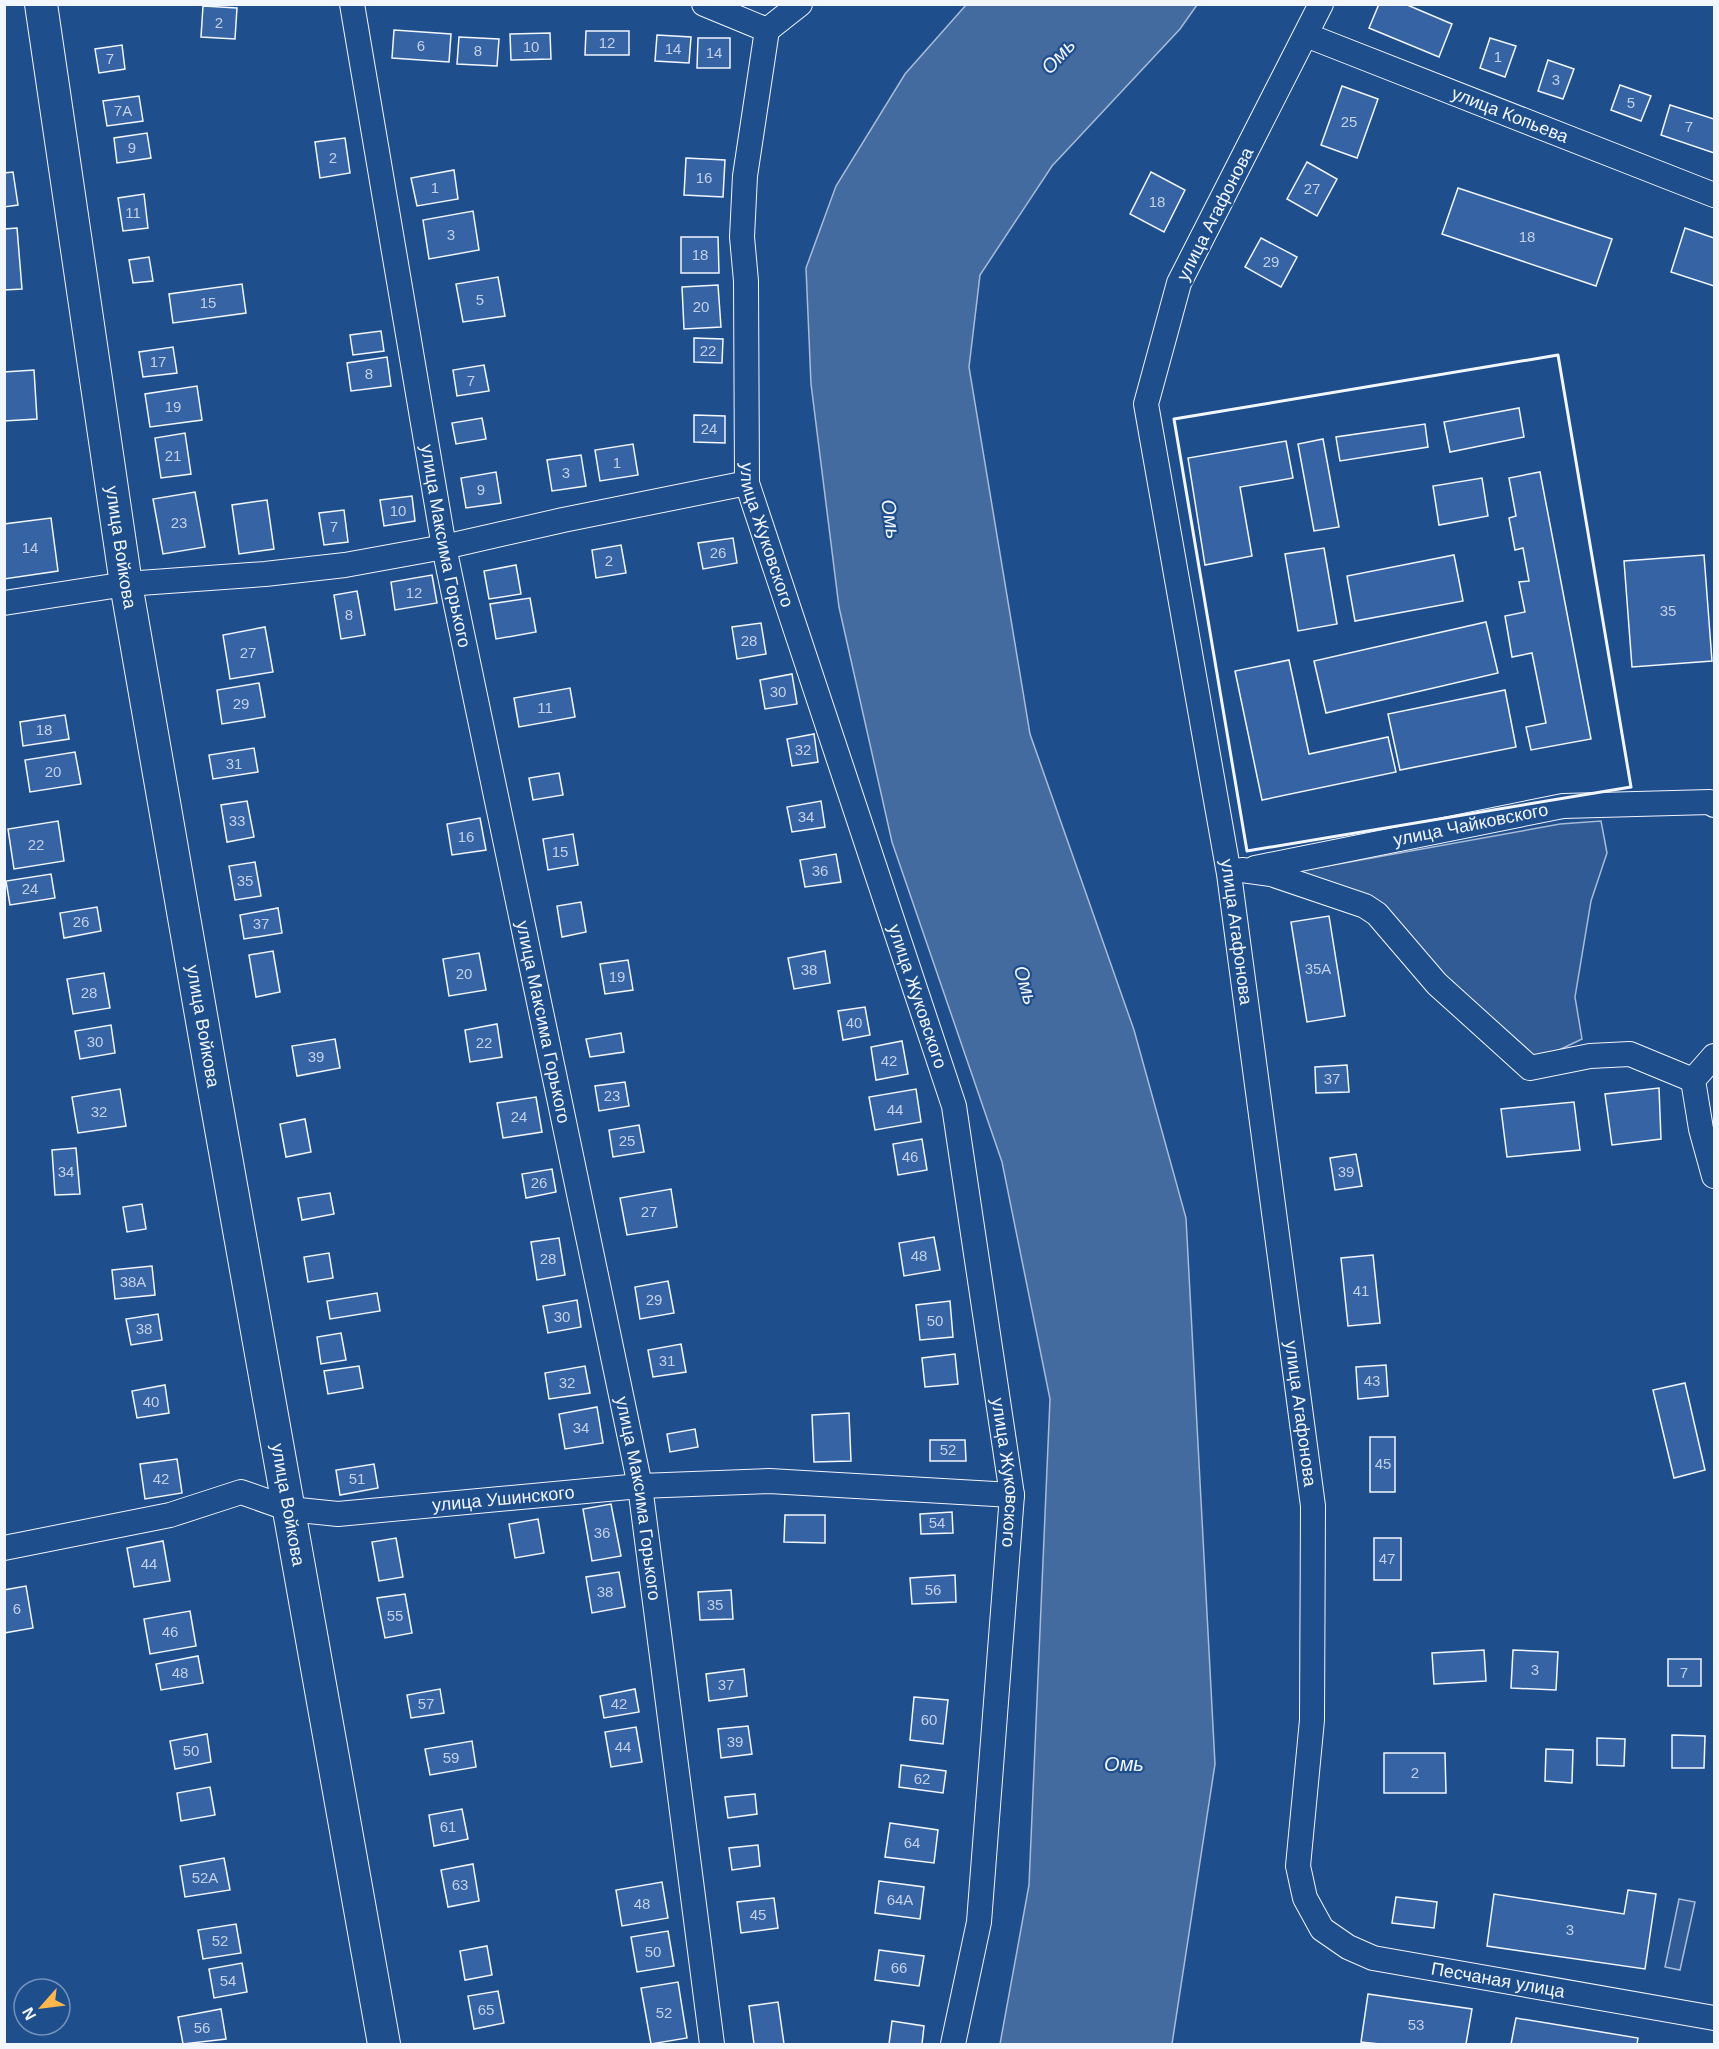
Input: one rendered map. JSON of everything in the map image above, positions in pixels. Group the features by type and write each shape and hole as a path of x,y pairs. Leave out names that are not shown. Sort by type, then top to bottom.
{"main road":[{"name":"улица Войкова","path":"41,4 126,584 384,2044"}],"street":[{"name":"улица Максима Горького","path":"352,4 444,547 640,1486 712,2044"},
{"path":"704,4 767,30 800,4"},
{"name":"улица Агафонова","path":"1305,1898 1298,1866 1312,1720 1313,1506 1236,872 1146,404 1179,283 1321,4"},
{"name":"улица Жуковского","path":"767,30 745,176 742,237 746,282 747,483 954,1106 1012,1496 979,1922 953,2044"},
{"name":"улица Копьева","path":"1306,35 1714,195"},
{"path":"4,603 126,584 265,574 333,566 444,547 563,520 747,483"},
{"name":"улица Чайковского","path":"1236,872 1563,806 1710,802 1714,805"},
{"path":"1236,872 1271,874 1365,906 1377,914 1437,984 1530,1068 1590,1056 1630,1054 1693,1080"},
{"path":"1693,1080 1714,1056"},
{"path":"1693,1080 1701,1129 1714,1176"},
{"name":"улица Ушинского","path":"4,1548 170,1515 241,1492 289,1509 338,1514 640,1486 769,1481 1012,1496"},
{"name":"Песчаная улица","path":"1305,1898 1322,1929 1348,1947 1373,1958 1714,2018"}],"shaded area":[{"path":"1601,821 1607,853 1591,901 1575,997 1582,1039 1534,1062 1435,974 1377,906 1283,874 1560,824"},
{"path":"1679,1899 1695,1902 1680,1970 1665,1967"}],"water":[{"name":"Омь","path":"966,5 1197,5 1180,29 1052,166 980,275 969,367 1030,734 1134,1030 1186,1218 1215,1764 1172,2044 1000,2044 1029,1885 1050,1399 1002,1162 892,842 839,607 811,384 806,268 836,186 905,74"}],"building":[{"path":"1379,4 1405,4 1452,24 1439,57 1369,28"},
{"path":"203,6 237,8 235,39 201,37"},
{"path":"394,30 451,34 449,62 392,58"},
{"path":"586,31 629,31 629,55 585,55"},
{"path":"550,33 551,59 511,60 510,34"},
{"path":"657,35 691,37 689,63 655,61"},
{"path":"459,37 499,39 497,66 457,64"},
{"path":"698,38 730,38 730,68 697,68"},
{"path":"1490,38 1516,46 1505,77 1480,68"},
{"path":"122,45 125,69 99,73 95,49"},
{"path":"1548,60 1574,69 1563,99 1538,91"},
{"path":"1620,85 1651,96 1641,121 1611,110"},
{"path":"1342,86 1378,99 1357,158 1321,145"},
{"path":"139,96 143,121 107,126 103,101"},
{"path":"1670,105 1714,119 1714,153 1661,135"},
{"path":"147,133 151,158 117,163 114,138"},
{"path":"345,138 350,173 320,178 315,142"},
{"path":"686,158 725,160 723,197 684,195"},
{"path":"1307,162 1337,179 1317,216 1287,199"},
{"path":"454,170 458,199 417,206 411,178"},
{"path":"13,172 18,205 4,207 4,173"},
{"path":"1151,172 1185,190 1164,232 1130,214"},
{"path":"1458,188 1612,239 1596,286 1442,234"},
{"path":"144,194 148,228 123,231 118,198"},
{"path":"473,211 479,250 429,259 423,220"},
{"path":"17,228 22,289 4,290 4,229"},
{"path":"1685,228 1714,238 1714,286 1671,272"},
{"path":"681,237 718,237 719,273 681,273"},
{"path":"1261,238 1297,257 1281,287 1245,267"},
{"path":"149,257 153,281 133,283 129,260"},
{"path":"498,277 505,316 463,322 456,284"},
{"path":"242,284 246,313 173,323 169,294"},
{"path":"718,285 721,327 684,329 682,287"},
{"path":"381,331 384,351 353,355 350,335"},
{"path":"694,338 723,339 722,363 694,362"},
{"path":"173,347 177,373 143,377 139,352"},
{"path":"387,357 391,386 351,391 347,363"},
{"path":"484,365 489,391 457,396 453,370"},
{"path":"34,370 37,419 4,421 4,372"},
{"path":"197,386 202,420 150,427 145,394"},
{"path":"1519,408 1524,437 1450,452 1444,422"},
{"path":"694,415 725,416 725,443 694,442"},
{"path":"482,418 486,439 456,444 452,423"},
{"path":"1425,424 1428,447 1340,461 1336,437"},
{"path":"185,433 191,474 161,478 155,438"},
{"path":"1323,439 1339,527 1314,531 1298,444"},
{"path":"1286,441 1293,478 1240,487 1252,556 1205,565 1188,458"},
{"path":"633,444 638,475 600,481 595,450"},
{"path":"581,455 586,486 552,491 547,460"},
{"path":"496,472 501,503 466,508 461,478"},
{"path":"1540,472 1591,739 1531,750 1526,727 1546,723 1532,653 1512,657 1505,616 1525,612 1519,582 1529,581 1523,548 1515,550 1509,518 1516,516 1509,478"},
{"path":"1482,478 1488,516 1439,525 1433,486"},
{"path":"195,492 205,547 163,554 153,499"},
{"path":"412,496 415,521 384,526 380,500"},
{"path":"267,500 274,549 239,554 232,505"},
{"path":"344,510 348,542 324,545 319,513"},
{"path":"51,518 58,571 4,579 4,524"},
{"path":"733,538 737,563 703,569 698,543"},
{"path":"621,545 626,573 596,578 592,550"},
{"path":"1324,548 1337,624 1298,631 1285,554"},
{"path":"1454,555 1463,601 1355,621 1347,576"},
{"path":"1704,555 1712,661 1632,667 1624,561"},
{"path":"516,565 521,594 489,599 484,571"},
{"path":"432,575 437,603 395,610 391,582"},
{"path":"357,591 365,635 341,639 334,595"},
{"path":"530,598 536,632 496,639 490,604"},
{"path":"1486,622 1498,673 1326,713 1314,661"},
{"path":"761,623 766,654 737,659 732,627"},
{"path":"265,627 273,672 230,679 223,635"},
{"path":"1289,660 1309,754 1388,737 1396,772 1262,800 1235,671"},
{"path":"792,674 797,704 765,709 760,680"},
{"path":"259,683 265,717 222,724 217,690"},
{"path":"570,688 575,717 519,727 514,698"},
{"path":"1505,690 1516,747 1400,770 1388,714"},
{"path":"65,715 69,739 23,746 20,722"},
{"path":"814,734 818,762 792,766 787,739"},
{"path":"254,748 258,772 213,779 209,755"},
{"path":"75,752 81,784 30,792 25,760"},
{"path":"559,773 563,795 533,800 529,778"},
{"path":"247,801 254,837 227,842 221,805"},
{"path":"821,801 825,827 792,832 787,807"},
{"path":"480,818 486,850 452,855 447,824"},
{"path":"58,821 64,861 14,869 8,829"},
{"path":"573,834 578,865 548,870 543,839"},
{"path":"836,854 841,882 805,887 800,860"},
{"path":"255,862 261,896 235,900 229,866"},
{"path":"51,874 55,898 10,905 6,881"},
{"path":"581,902 586,932 562,937 557,906"},
{"path":"97,907 101,931 64,938 60,913"},
{"path":"278,908 282,933 244,939 240,915"},
{"path":"1329,916 1345,1016 1307,1022 1291,922"},
{"path":"273,951 280,992 256,997 249,955"},
{"path":"825,951 830,983 794,989 788,958"},
{"path":"479,953 486,990 449,996 443,959"},
{"path":"628,960 633,990 605,994 600,964"},
{"path":"104,973 110,1008 73,1014 67,979"},
{"path":"865,1007 870,1035 843,1040 838,1011"},
{"path":"497,1024 502,1057 470,1062 465,1030"},
{"path":"111,1025 115,1053 80,1059 75,1031"},
{"path":"621,1033 624,1052 590,1057 586,1039"},
{"path":"335,1039 340,1068 297,1076 292,1046"},
{"path":"902,1041 908,1074 876,1080 871,1047"},
{"path":"1347,1065 1349,1092 1316,1093 1315,1067"},
{"path":"625,1082 629,1106 599,1111 595,1086"},
{"path":"1659,1088 1661,1139 1612,1145 1605,1094"},
{"path":"120,1089 126,1126 78,1133 72,1097"},
{"path":"916,1089 921,1122 875,1130 869,1097"},
{"path":"536,1097 542,1132 503,1138 497,1103"},
{"path":"1574,1102 1580,1150 1507,1157 1501,1109"},
{"path":"305,1119 311,1152 286,1157 280,1124"},
{"path":"639,1125 644,1152 613,1157 609,1130"},
{"path":"922,1139 927,1170 898,1175 893,1144"},
{"path":"76,1148 80,1194 55,1195 52,1150"},
{"path":"1356,1154 1362,1186 1335,1190 1330,1158"},
{"path":"552,1169 556,1192 526,1198 522,1174"},
{"path":"671,1189 677,1227 627,1235 620,1198"},
{"path":"330,1193 334,1214 302,1220 298,1198"},
{"path":"142,1204 146,1229 127,1232 123,1207"},
{"path":"934,1237 940,1270 904,1276 899,1243"},
{"path":"559,1238 565,1275 537,1280 531,1242"},
{"path":"329,1253 333,1278 308,1282 304,1257"},
{"path":"1373,1255 1380,1323 1348,1326 1341,1258"},
{"path":"152,1266 155,1295 115,1299 112,1270"},
{"path":"668,1281 674,1313 640,1319 635,1287"},
{"path":"377,1293 380,1311 330,1319 327,1301"},
{"path":"577,1300 581,1327 548,1333 543,1306"},
{"path":"950,1301 953,1337 920,1340 916,1305"},
{"path":"158,1314 162,1340 131,1345 126,1319"},
{"path":"341,1333 346,1360 321,1364 317,1337"},
{"path":"681,1344 686,1372 653,1377 648,1350"},
{"path":"955,1354 958,1384 925,1387 922,1358"},
{"path":"1386,1365 1388,1396 1358,1399 1356,1367"},
{"path":"359,1366 363,1388 328,1394 324,1371"},
{"path":"585,1366 590,1393 549,1399 545,1373"},
{"path":"1685,1383 1705,1470 1674,1478 1653,1390"},
{"path":"165,1385 169,1413 137,1418 132,1391"},
{"path":"597,1407 603,1443 565,1449 559,1414"},
{"path":"849,1413 851,1461 814,1462 812,1415"},
{"path":"695,1429 698,1447 670,1452 667,1434"},
{"path":"1370,1437 1395,1437 1395,1492 1370,1492"},
{"path":"930,1440 965,1440 966,1461 930,1461"},
{"path":"177,1459 182,1493 145,1499 140,1464"},
{"path":"374,1464 378,1488 340,1495 336,1470"},
{"path":"611,1504 621,1556 592,1561 583,1509"},
{"path":"952,1512 953,1533 921,1534 920,1514"},
{"path":"785,1515 825,1515 825,1543 784,1542"},
{"path":"538,1519 544,1553 515,1558 509,1524"},
{"path":"396,1538 403,1577 379,1581 372,1542"},
{"path":"1374,1538 1401,1538 1401,1580 1374,1580"},
{"path":"163,1541 170,1581 134,1587 127,1548"},
{"path":"619,1572 625,1607 592,1613 586,1577"},
{"path":"955,1575 956,1602 912,1604 910,1578"},
{"path":"26,1586 33,1628 4,1633 4,1590"},
{"path":"731,1590 733,1619 700,1620 698,1592"},
{"path":"405,1594 412,1633 385,1638 377,1598"},
{"path":"190,1611 196,1646 150,1654 144,1619"},
{"path":"1484,1650 1486,1681 1434,1684 1432,1653"},
{"path":"1513,1650 1558,1652 1556,1690 1511,1688"},
{"path":"198,1656 203,1683 161,1690 156,1664"},
{"path":"1668,1659 1701,1659 1701,1686 1668,1686"},
{"path":"744,1669 747,1696 709,1701 706,1674"},
{"path":"440,1689 444,1713 411,1718 407,1695"},
{"path":"635,1689 639,1712 604,1718 600,1696"},
{"path":"914,1697 948,1700 943,1744 910,1740"},
{"path":"748,1726 752,1754 721,1758 718,1729"},
{"path":"636,1727 642,1762 611,1767 605,1732"},
{"path":"207,1734 211,1762 175,1769 170,1741"},
{"path":"1672,1735 1705,1736 1704,1768 1672,1768"},
{"path":"1597,1738 1625,1739 1624,1766 1597,1765"},
{"path":"472,1741 476,1767 430,1775 425,1749"},
{"path":"1546,1749 1573,1750 1572,1783 1545,1781"},
{"path":"1384,1753 1445,1753 1446,1793 1384,1793"},
{"path":"901,1765 946,1771 943,1793 899,1787"},
{"path":"210,1787 215,1815 181,1821 177,1793"},
{"path":"755,1794 757,1814 728,1818 725,1797"},
{"path":"462,1809 468,1839 434,1846 429,1815"},
{"path":"890,1823 938,1830 934,1863 885,1857"},
{"path":"758,1845 760,1866 732,1870 729,1848"},
{"path":"224,1858 230,1890 185,1897 180,1866"},
{"path":"473,1864 479,1901 448,1907 441,1870"},
{"path":"879,1881 924,1887 920,1919 875,1913"},
{"path":"662,1882 668,1918 622,1926 616,1890"},
{"path":"1628,1890 1656,1894 1645,1969 1487,1946 1494,1894 1624,1914"},
{"path":"1396,1897 1437,1902 1434,1928 1392,1923"},
{"path":"774,1898 778,1928 741,1933 737,1902"},
{"path":"236,1924 241,1953 203,1959 198,1930"},
{"path":"668,1931 674,1966 637,1972 631,1937"},
{"path":"487,1946 492,1975 465,1980 460,1951"},
{"path":"879,1950 924,1956 919,1986 875,1980"},
{"path":"242,1963 247,1992 214,1998 209,1969"},
{"path":"678,1982 687,2038 651,2044 641,1988"},
{"path":"498,1991 504,2023 474,2029 468,1996"},
{"path":"1368,1994 1472,2009 1466,2044 1361,2042"},
{"path":"778,2002 784,2044 754,2044 749,2006"},
{"path":"221,2009 226,2039 183,2044 178,2017"},
{"path":"1516,2018 1638,2038 1637,2044 1511,2044"},
{"path":"892,2021 924,2026 922,2044 889,2044"}],"wall":[{"path":"1558,355 1631,787 1247,851 1174,419 1558,355"}]}
